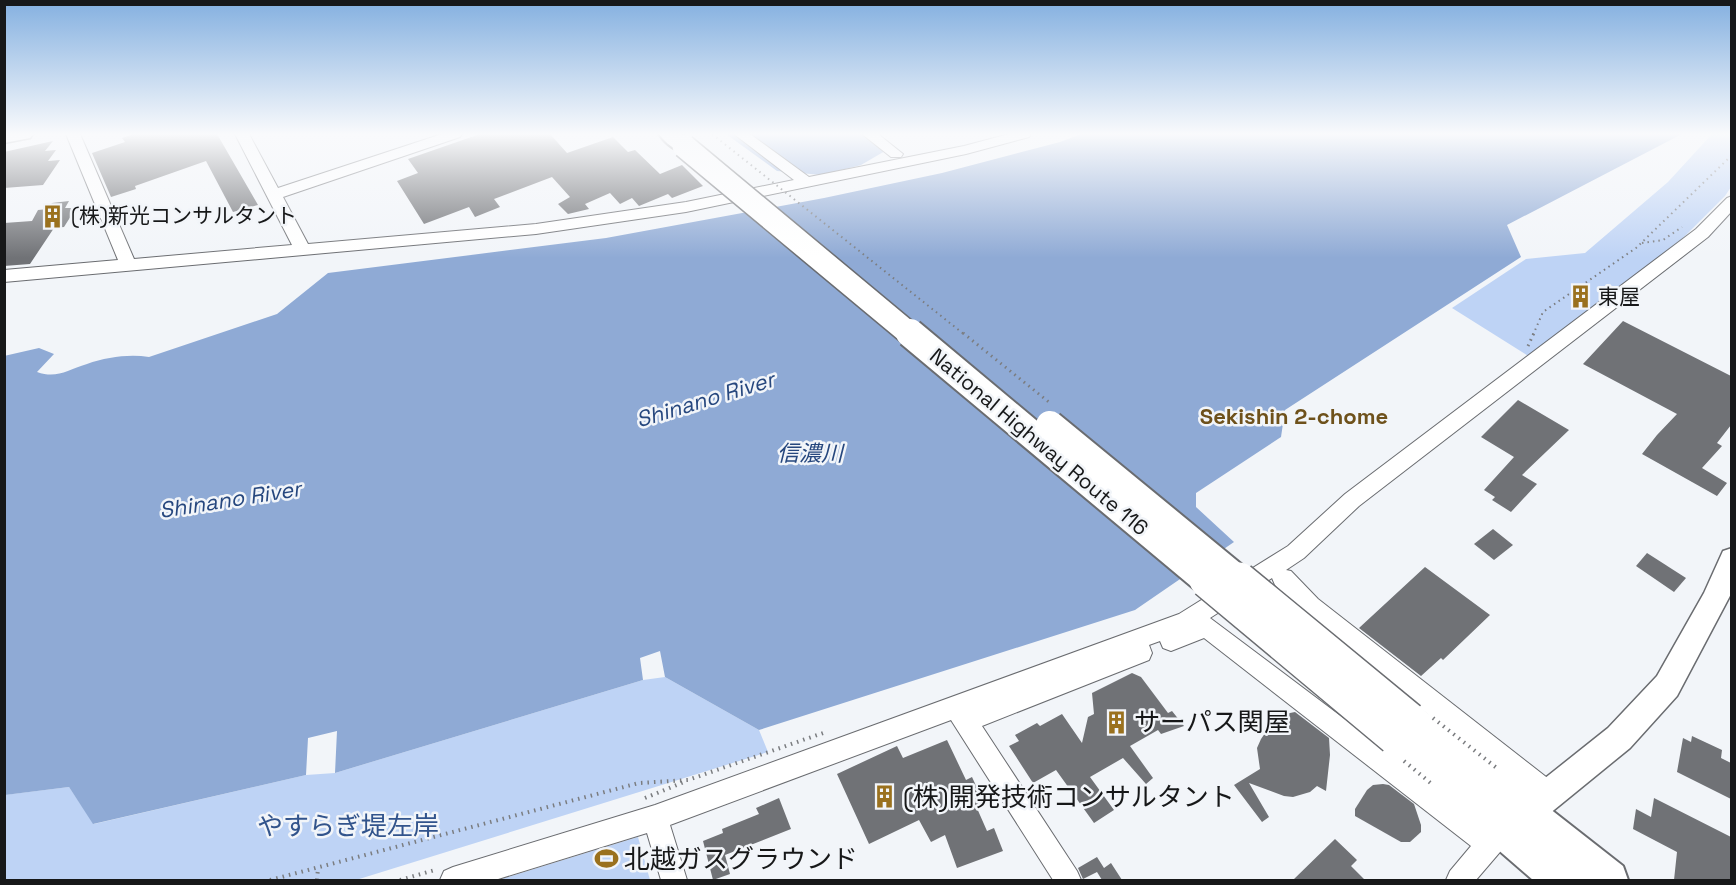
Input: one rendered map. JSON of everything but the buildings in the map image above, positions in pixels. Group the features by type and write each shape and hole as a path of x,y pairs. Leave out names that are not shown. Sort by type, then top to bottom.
{"highway":[{"name":"National Highway Route 116","path":"733,175 1402,729 1518,821"},
{"path":"1518,821 1562,880"},
{"path":"1518,821 1609,880"}],"main road":[{"path":"1518,821 1619,738 1667,686 1715,599 1731,559"}],"street":[{"path":"90,175 128,265"},
{"path":"264,175 302,248"},
{"path":"274,195 331,175"},
{"path":"797,175 807,183"},
{"path":"4,276 536,229 686,207 844,175"},
{"path":"961,715 1187,621 1296,552 1352,500 1702,233 1728,209"},
{"path":"1283,578 1518,821"},
{"path":"453,880 656,818 961,715 1207,627 1518,821"},
{"path":"961,715 1068,880"},
{"path":"656,818 674,880"},
{"path":"1459,880 1518,821"}],"path":[{"path":"1525,353 1543,312 1641,243 1710,175"},
{"path":"1641,243 1664,240 1682,228"},
{"path":"270,880 639,783 688,780 829,731"},
{"path":"318,868 318,880"}],"green space":[{"path":"1674,175 1731,175 1731,187 1725,196 1669,252 1530,357 1452,308 1526,259 1585,253"},
{"name":"やすらぎ堤左岸","path":"665,677 759,730 768,752 356,880 5,880 4,795 69,787 94,824 306,775 335,773 643,680"},
{"name":"北越ガスグラウンド","path":"638,837 650,880 498,880"}],"water":[{"name":"信濃川","path":"931,175 1603,175 1507,225 1521,257 1285,410 1281,437 1196,493 1196,507 1234,542 1135,610 759,730 665,677 660,651 640,658 643,680 335,773 337,731 308,738 306,775 93,824 69,787 5,795 4,356 39,348 54,354 37,372 50,375 110,358 149,357 277,314 328,273 606,238 824,198"}],"place":[{"name":"(株)新光コンサルタント","path":"53,216"},
{"name":"東屋","path":"1580,297"},
{"name":"サーパス関屋","path":"1116,722"},
{"name":"(株)開発技術コンサルタント","path":"885,797"},
{"name":"北越ガスグラウンド","path":"606,859"}],"district":[{"name":"Sekishin 2-chome","path":"1294,416"}],"water label":[{"name":"Shinano River","path":"705,399"},
{"name":"Shinano River","path":"230,499"}]}
